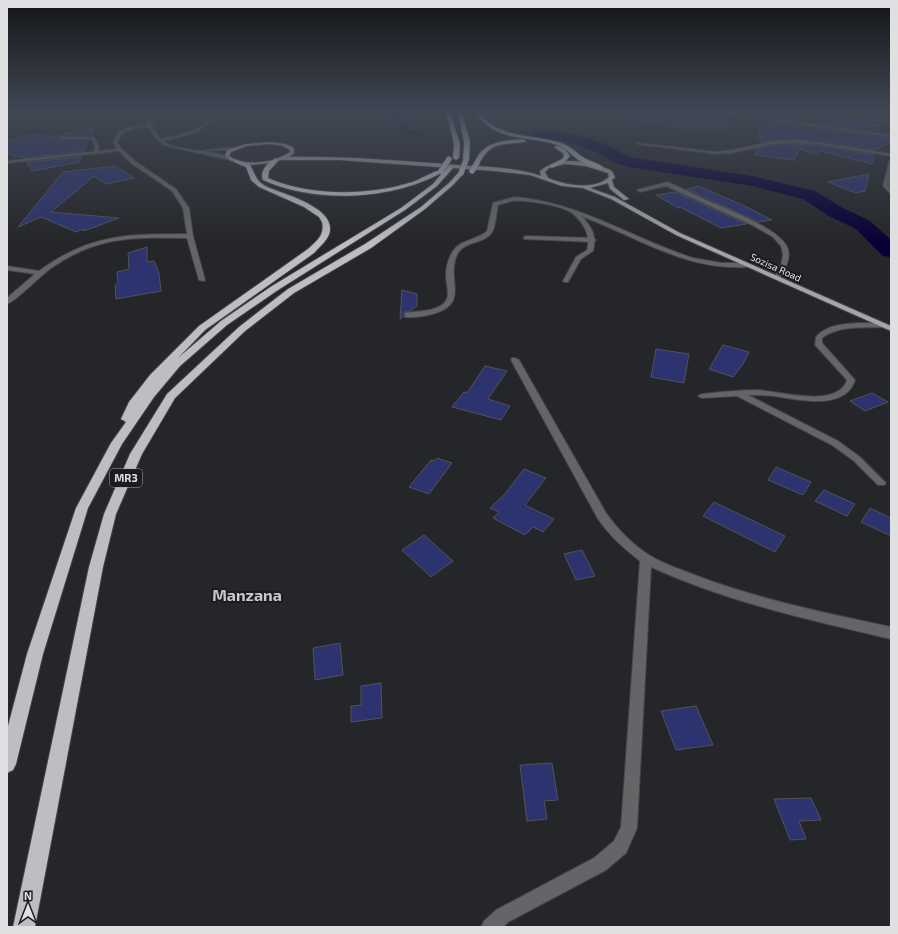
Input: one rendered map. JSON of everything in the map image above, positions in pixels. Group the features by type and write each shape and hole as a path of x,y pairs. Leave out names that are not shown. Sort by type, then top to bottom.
{"highway":[{"path":"455,167 456,156"},
{"name":"MR3","path":"7,764 35,654 82,508 117,443 150,395 177,364 224,323 281,284 403,209 435,185 455,167 466,160 466,156"},
{"path":"278,160 266,170 264,175 265,179 272,183 285,187 319,192 358,192 411,185 455,167 477,163 479,156"},
{"path":"549,166 564,160 567,156"},
{"path":"578,156 585,161 600,167"},
{"path":"117,443 134,402 154,377 177,353 202,328 311,251 321,241 326,233 327,227 324,220 315,211 296,200 261,187 251,175 248,166 232,160"},
{"name":"MR3","path":"24,927 96,567 110,514 136,454 171,396 242,329 291,291 368,246 423,208 451,184 455,167"}],"main road":[{"path":"227,156 232,160 256,163 278,160 333,159"},
{"path":"278,160 289,156"},
{"path":"308,156 333,159 518,172 545,178 557,183 599,192 613,198 654,221"},
{"path":"540,168 576,163 600,167 612,175 610,180 612,188 615,192 639,208 654,221"},
{"path":"545,178 542,172 549,166"},
{"path":"492,170 532,169"},
{"path":"576,186 597,185 610,180"},
{"name":"Sozisa Road","path":"654,221 746,265 891,329"}],"street":[{"path":"7,162 64,156"},
{"path":"126,156 174,190 186,208 190,236 202,280"},
{"path":"213,156 232,160"},
{"path":"891,162 886,186 891,192"},
{"path":"640,190 667,184 754,224 775,236 784,246 786,255 784,265 777,278"},
{"path":"408,316 427,313 445,306 452,297 452,290 448,276 456,251 463,245 487,234 490,231 495,204 509,199 540,201 575,212 682,257 717,265 746,265"},
{"path":"566,281 578,258 590,251 593,240 591,230 575,212"},
{"path":"7,302 40,273 78,250 97,242 131,237 190,236"},
{"path":"7,268 40,273"},
{"path":"515,360 602,516 612,530 627,545 646,559 726,592 781,608 891,633"},
{"path":"490,927 502,916 600,864 620,847 629,828 646,559"}],"lane":[{"path":"526,238 593,240"},
{"path":"702,396 737,392 766,393 811,398 836,396 849,386 851,380 818,343 818,337 824,331 832,329 883,325"},
{"path":"737,392 755,404 808,428 847,451 881,483"}],"building":[{"path":"13,156 45,156 24,158 22,156 15,157"},
{"path":"760,156 796,156 794,160"},
{"path":"839,156 874,156 872,164"},
{"path":"81,157 79,162 32,171 27,162"},
{"path":"116,166 134,178 106,184 94,176 51,212 119,218 84,231 83,229 76,232 41,217 18,227 63,172"},
{"path":"869,174 865,191 856,193 828,182"},
{"path":"699,186 772,220 758,222 687,189"},
{"path":"675,192 746,224 721,228 680,207 678,208 656,195"},
{"path":"147,247 147,262 154,261 159,273 161,291 116,299 115,285 118,283 117,272 129,269 128,253"},
{"path":"402,290 417,294 417,306 410,311 404,312 404,316 400,319"},
{"path":"723,345 749,352 743,364 733,377 709,369"},
{"path":"656,349 689,354 684,383 651,377"},
{"path":"485,366 507,371 488,399 510,406 501,420 452,407 464,392 467,393"},
{"path":"872,393 888,402 865,411 850,401"},
{"path":"437,458 452,463 429,494 409,487 431,460 434,461"},
{"path":"776,467 811,482 803,495 768,480"},
{"path":"524,469 546,478 525,505 554,519 543,532 533,527 525,535 493,518 499,512 490,508 504,495"},
{"path":"824,490 855,504 847,516 815,501"},
{"path":"714,502 785,536 775,552 703,516"},
{"path":"870,508 891,518 891,536 861,522"},
{"path":"424,535 453,561 431,577 402,550"},
{"path":"582,550 595,576 576,580 564,554"},
{"path":"340,643 343,675 315,680 313,648"},
{"path":"381,683 382,718 351,722 351,706 361,705 361,686"},
{"path":"696,706 713,745 676,750 661,711"},
{"path":"552,763 558,800 544,801 547,819 527,821 520,765"},
{"path":"811,798 821,820 799,821 806,839 790,840 774,799"}],"waterway":[{"path":"614,156 624,161 666,169 752,181 809,195 836,212 863,225 891,251"}],"district":[{"name":"Manzana","path":"247,595"}]}
